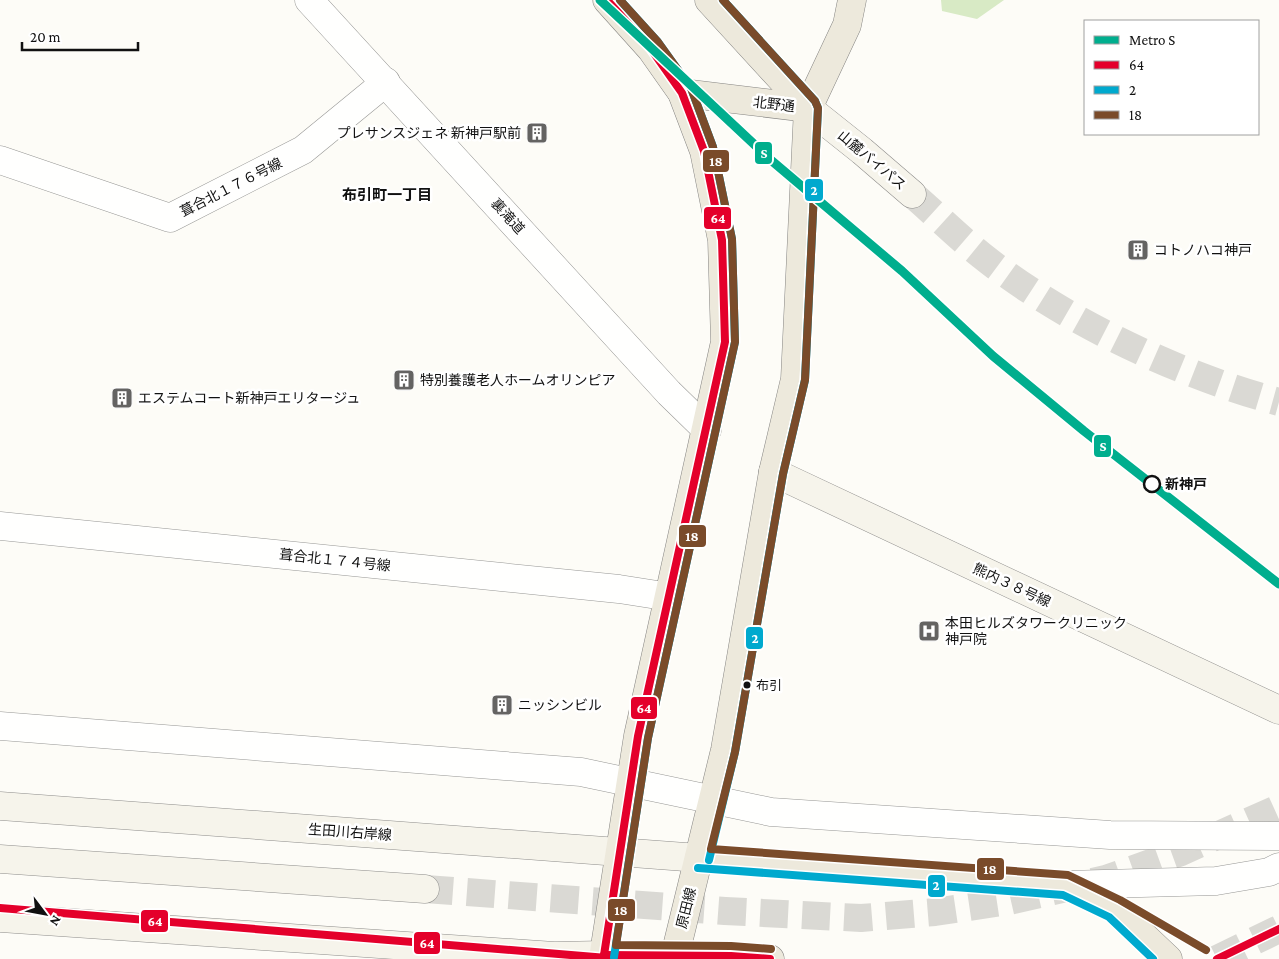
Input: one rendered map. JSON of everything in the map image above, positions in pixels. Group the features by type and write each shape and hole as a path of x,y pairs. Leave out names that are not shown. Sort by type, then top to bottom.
{"main road":[{"path":"607,0 652,49 682,93 704,151 722,240 725,342 638,736 604,957 731,956 770,959"},
{"path":"709,0 808,108"},
{"name":"北野通","path":"682,93 808,108 847,25 852,0"},
{"name":"原田線","path":"674,957 725,750 773,472 795,379 808,108"},
{"path":"699,858 1066,885 1115,909 1168,959"}],"street":[{"name":"裏滝道","path":"309,0 670,393 707,430"},
{"name":"葺合北１７６号線","path":"0,160 170,218 303,150 386,82"},
{"name":"山麓バイパス","path":"808,108 912,194"},
{"name":"熊内３８号線","path":"773,472 1279,710"},
{"name":"葺合北１７４号線","path":"0,526 619,589 670,597"},
{"path":"0,726 581,772 771,812 1080,833 1279,836"},
{"name":"生田川右岸線","path":"0,806 699,858"},
{"path":"0,859 425,888"},
{"path":"1066,885 1216,881 1268,872 1279,867"},
{"path":"0,918 554,956 604,957"}],"green space":[{"path":"941,0 1004,0 977,19 942,11"}],"tunnel":[{"path":"912,194 963,240 1013,279 1085,323 1162,361 1241,391 1279,402"},
{"path":"425,889 725,911 861,918 935,912 1009,901 1106,879 1181,852 1279,808"},
{"path":"1217,959 1279,929"}],"metro line":[{"name":"S","path":"600,0 772,161 902,271 993,356 1084,431 1279,584"}],"transit line":[{"name":"64","path":"604,955 638,736 725,342 722,240 704,151 682,93 651,49 607,0"},
{"name":"2","path":"614,957 648,738 735,342 732,239 713,147 691,88 658,42 620,0"},
{"name":"18","path":"620,0 658,42 691,88 713,147 732,239 735,342 648,738 616,945 731,946 771,949"},
{"name":"2","path":"709,860 735,752 783,474 805,380 818,108 815,101 723,0"},
{"name":"18","path":"723,0 815,101 818,108 805,380 783,474 735,752 711,849 1068,875 1120,900 1206,950"},
{"name":"2","path":"698,868 1063,895 1109,917 1153,959"},
{"name":"64","path":"0,908 619,959"},
{"name":"64","path":"1217,959 1279,929"},
{"name":"64","path":"604,955 731,956 770,959"}],"place":[{"name":"プレサンスジェネ 新神戸駅前","path":"537,133"},
{"name":"コトノハコ神戸","path":"1138,250"},
{"name":"特別養護老人ホームオリンピア","path":"404,380"},
{"name":"エステムコート新神戸エリタージュ","path":"122,398"},
{"name":"新神戸","path":"1152,484"},
{"name":"本田ヒルズタワークリニック 神戸院","path":"929,631"},
{"name":"布引","path":"747,685"},
{"name":"ニッシンビル","path":"502,705"}],"district":[{"name":"布引町一丁目","path":"387,195"}]}
